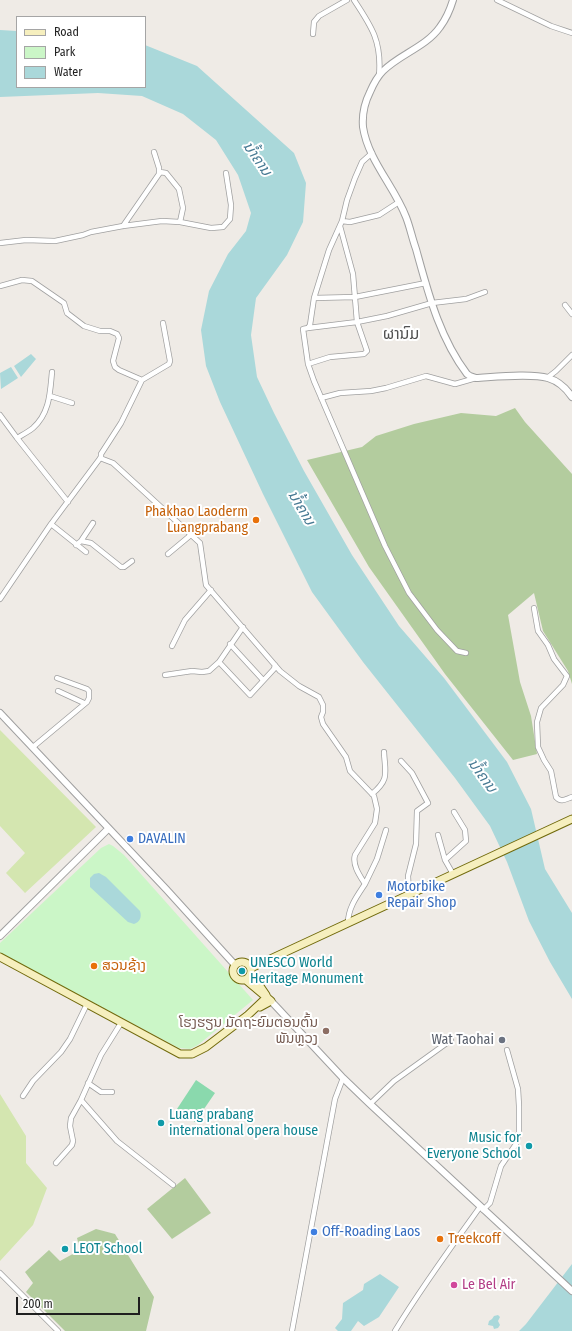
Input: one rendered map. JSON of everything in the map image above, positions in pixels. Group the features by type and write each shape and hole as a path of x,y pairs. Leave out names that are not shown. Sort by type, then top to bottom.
{"main road":[{"path":"246,980 249,978 251,971 348,922 572,819"},
{"path":"0,957 121,1023 180,1054 186,1055 200,1051 206,1047 269,999"},
{"path":"240,962 245,962 249,965 251,971 269,999 246,980 239,980 235,976 233,970 235,965 240,962"}],"street":[{"path":"313,34 314,22 319,16 347,0"},
{"path":"354,0 371,24 376,39 379,58 378,77"},
{"path":"454,0 449,13 440,28 425,42 384,70 378,77 366,102 363,118 365,133 372,153 406,217 432,303 443,333 467,374 476,378"},
{"path":"497,0 551,26 572,33"},
{"path":"154,152 160,172"},
{"path":"308,328 310,325 314,298 329,250 341,223 347,200 362,162 372,153"},
{"path":"160,172 166,173 179,189 183,208 180,222"},
{"path":"123,226 160,172"},
{"path":"0,243 26,240 55,241 91,232 162,220 211,228 223,226 230,219 231,204 226,173"},
{"path":"341,223 379,214 399,202"},
{"path":"308,364 330,357 366,353 357,322 353,274 341,223"},
{"path":"0,286 22,280 32,281 64,303 67,313 84,326 117,334 119,338 113,361 115,367 142,380"},
{"path":"314,298 355,297 426,283"},
{"path":"466,654 457,651 437,630 409,593 385,546 321,398 308,364 303,329 357,322 387,316 432,303 466,299 485,292"},
{"path":"565,305 572,314"},
{"path":"0,599 51,524 100,458 121,423 142,380 169,364 170,361 163,323"},
{"path":"547,378 556,372 572,355"},
{"path":"17,438 34,427 49,404 52,372"},
{"path":"321,398 340,393 371,391 386,388 426,376 455,384 476,378 530,376 547,378 560,384 572,397"},
{"path":"50,396 72,403"},
{"path":"0,415 68,502"},
{"path":"100,458 112,463 200,543 206,585 280,671 299,686 319,697 323,705 321,717 322,724 346,757 350,771 374,796 377,809 375,823 354,859 364,884"},
{"path":"76,544 81,541 93,523"},
{"path":"51,524 86,552"},
{"path":"168,554 192,534"},
{"path":"81,541 91,543 96,546 121,567 124,567 132,561"},
{"path":"172,646 185,620 211,590"},
{"path":"534,608 538,631 548,645 554,659 566,676 564,685 541,708 538,722 538,747 551,771 556,797 558,800 563,801 572,798"},
{"path":"166,675 192,671 209,671 219,662 230,644 243,628"},
{"path":"230,644 263,680"},
{"path":"219,662 250,695 274,669 275,665"},
{"path":"32,747 88,700 89,691 57,678"},
{"path":"58,690 84,703"},
{"path":"0,713 235,965"},
{"path":"372,794 377,790 386,777 384,752"},
{"path":"401,761 412,773 428,803 417,811 416,844 408,876 409,895"},
{"path":"445,860 466,841 465,830 454,812"},
{"path":"0,936 108,829"},
{"path":"348,922 348,915 354,900 377,859 386,830"},
{"path":"438,836 445,860 453,874"},
{"path":"269,999 343,1078 572,1291"},
{"path":"23,1096 33,1081 61,1052 70,1039 87,1004"},
{"path":"56,1163 72,1145 73,1141 70,1126 71,1118 81,1100 101,1055 121,1023"},
{"path":"370,1104 394,1081 451,1040"},
{"path":"395,1331 441,1260 482,1208 490,1203 501,1166 516,1144 519,1132 520,1106 518,1089 507,1050"},
{"path":"292,1331 335,1099 343,1078"},
{"path":"88,1083 101,1092 112,1092"},
{"path":"81,1100 117,1141 173,1185"},
{"path":"0,1273 58,1331"}],"green space":[{"path":"515,408 525,422 572,474 572,684 568,671 543,631 534,593 508,615 520,682 531,716 537,754 513,760 445,674 369,567 307,460 362,447 376,436 414,424 461,413 496,416"},
{"path":"0,730 96,827 25,893 6,873 25,853 0,826"},
{"path":"109,844 124,855 253,1000 198,1045 190,1049 179,1048 0,953 0,943 101,848"},
{"path":"196,1080 215,1093 195,1122 177,1109"},
{"path":"0,1094 26,1136 26,1163 47,1188 33,1225 0,1261"},
{"path":"185,1178 211,1213 172,1239 147,1209"},
{"path":"96,1229 115,1234 154,1297 146,1331 65,1331 26,1292 33,1283 25,1272 49,1250 60,1261 80,1250 77,1238"}],"water":[{"name":"ນ້ຳຄານ","path":"0,30 16,31 16,88 146,88 146,45 197,66 294,153 306,183 303,222 287,255 256,298 251,335 257,377 304,471 352,555 399,626 444,678 507,762 531,809 545,869 572,913 572,999 550,962 529,921 507,862 490,826 455,778 363,662 312,592 263,494 220,402 206,366 201,330 209,291 228,254 246,231 251,213 238,175 216,140 183,114 142,96 98,93 0,97"},
{"path":"31,354 36,359 21,377 14,366"},
{"path":"11,367 18,378 1,389 0,373"},
{"path":"99,873 106,877 140,911 141,917 138,922 134,924 128,922 90,887 90,878 94,874"},
{"path":"572,1264 572,1331 519,1331 526,1324"},
{"path":"380,1274 399,1287 379,1317 364,1326 358,1321 351,1331 338,1331 335,1328 342,1319 343,1303 363,1290 364,1284"},
{"path":"498,1315 500,1317 498,1321 500,1325 498,1328 494,1329 493,1326 488,1325 489,1321 494,1316"}],"place":[{"name":"Phakhao Laoderm Luangprabang","path":"256,520"},
{"name":"DAVALIN","path":"130,839"},
{"name":"Motorbike Repair Shop","path":"379,895"},
{"name":"ສວນຊ້າງ","path":"94,966"},
{"name":"UNESCO World Heritage Monument","path":"242,971"},
{"name":"ໂຮງຮຽນ ມັດຖະຍົມຕອນຕົ້ນ ພັນຫຼວງ","path":"326,1031"},
{"name":"Wat Taohai","path":"502,1040"},
{"name":"Luang prabang international opera house","path":"161,1123"},
{"name":"Music for Everyone School","path":"529,1146"},
{"name":"Off-Roading Laos","path":"314,1232"},
{"name":"Treekcoff","path":"440,1239"},
{"name":"LEOT School","path":"65,1249"},
{"name":"Le Bel Air","path":"454,1285"}],"district":[{"name":"ຜານົມ","path":"401,335"}]}
